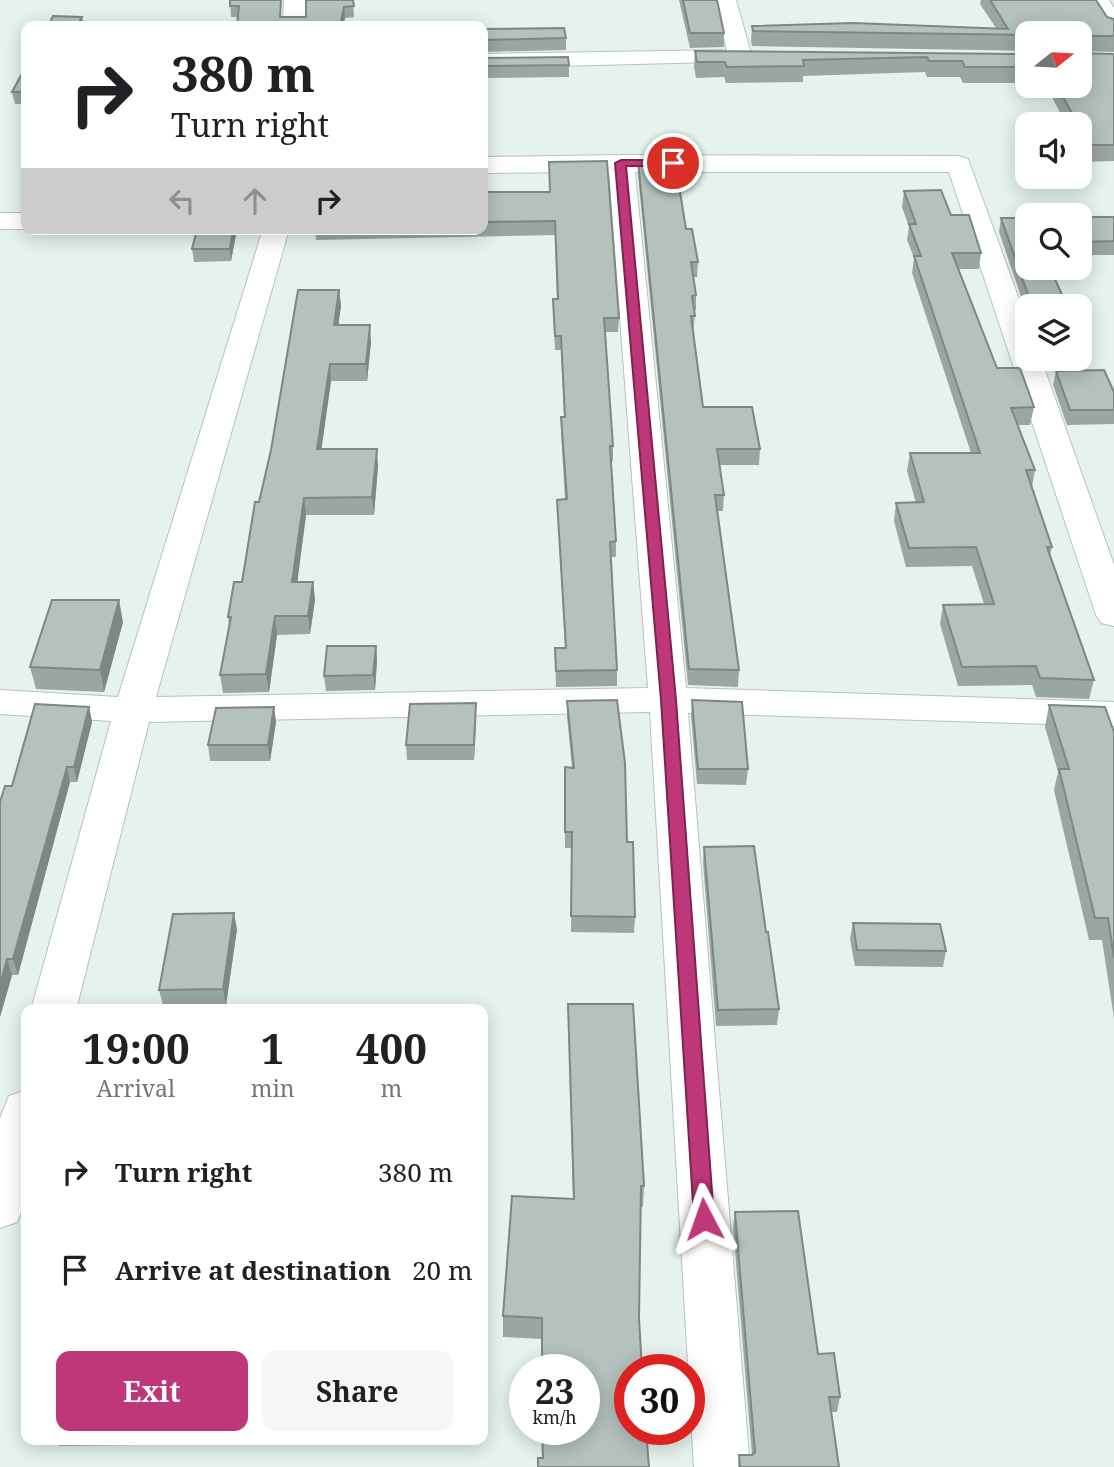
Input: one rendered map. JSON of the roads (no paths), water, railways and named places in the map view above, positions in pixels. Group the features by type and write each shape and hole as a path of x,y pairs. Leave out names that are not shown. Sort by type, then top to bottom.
{"street":[{"path":"294,21 295,0"},
{"path":"725,0 740,56"},
{"path":"1098,0 1114,26"},
{"path":"488,61 768,56"},
{"path":"621,163 668,700 722,1467"},
{"path":"488,165 959,164 991,221 1114,615"},
{"path":"0,221 21,220"},
{"path":"55,1004 134,710 274,235"},
{"path":"0,702 134,710 668,700 1114,715"},
{"path":"0,1207 21,1128"}]}
